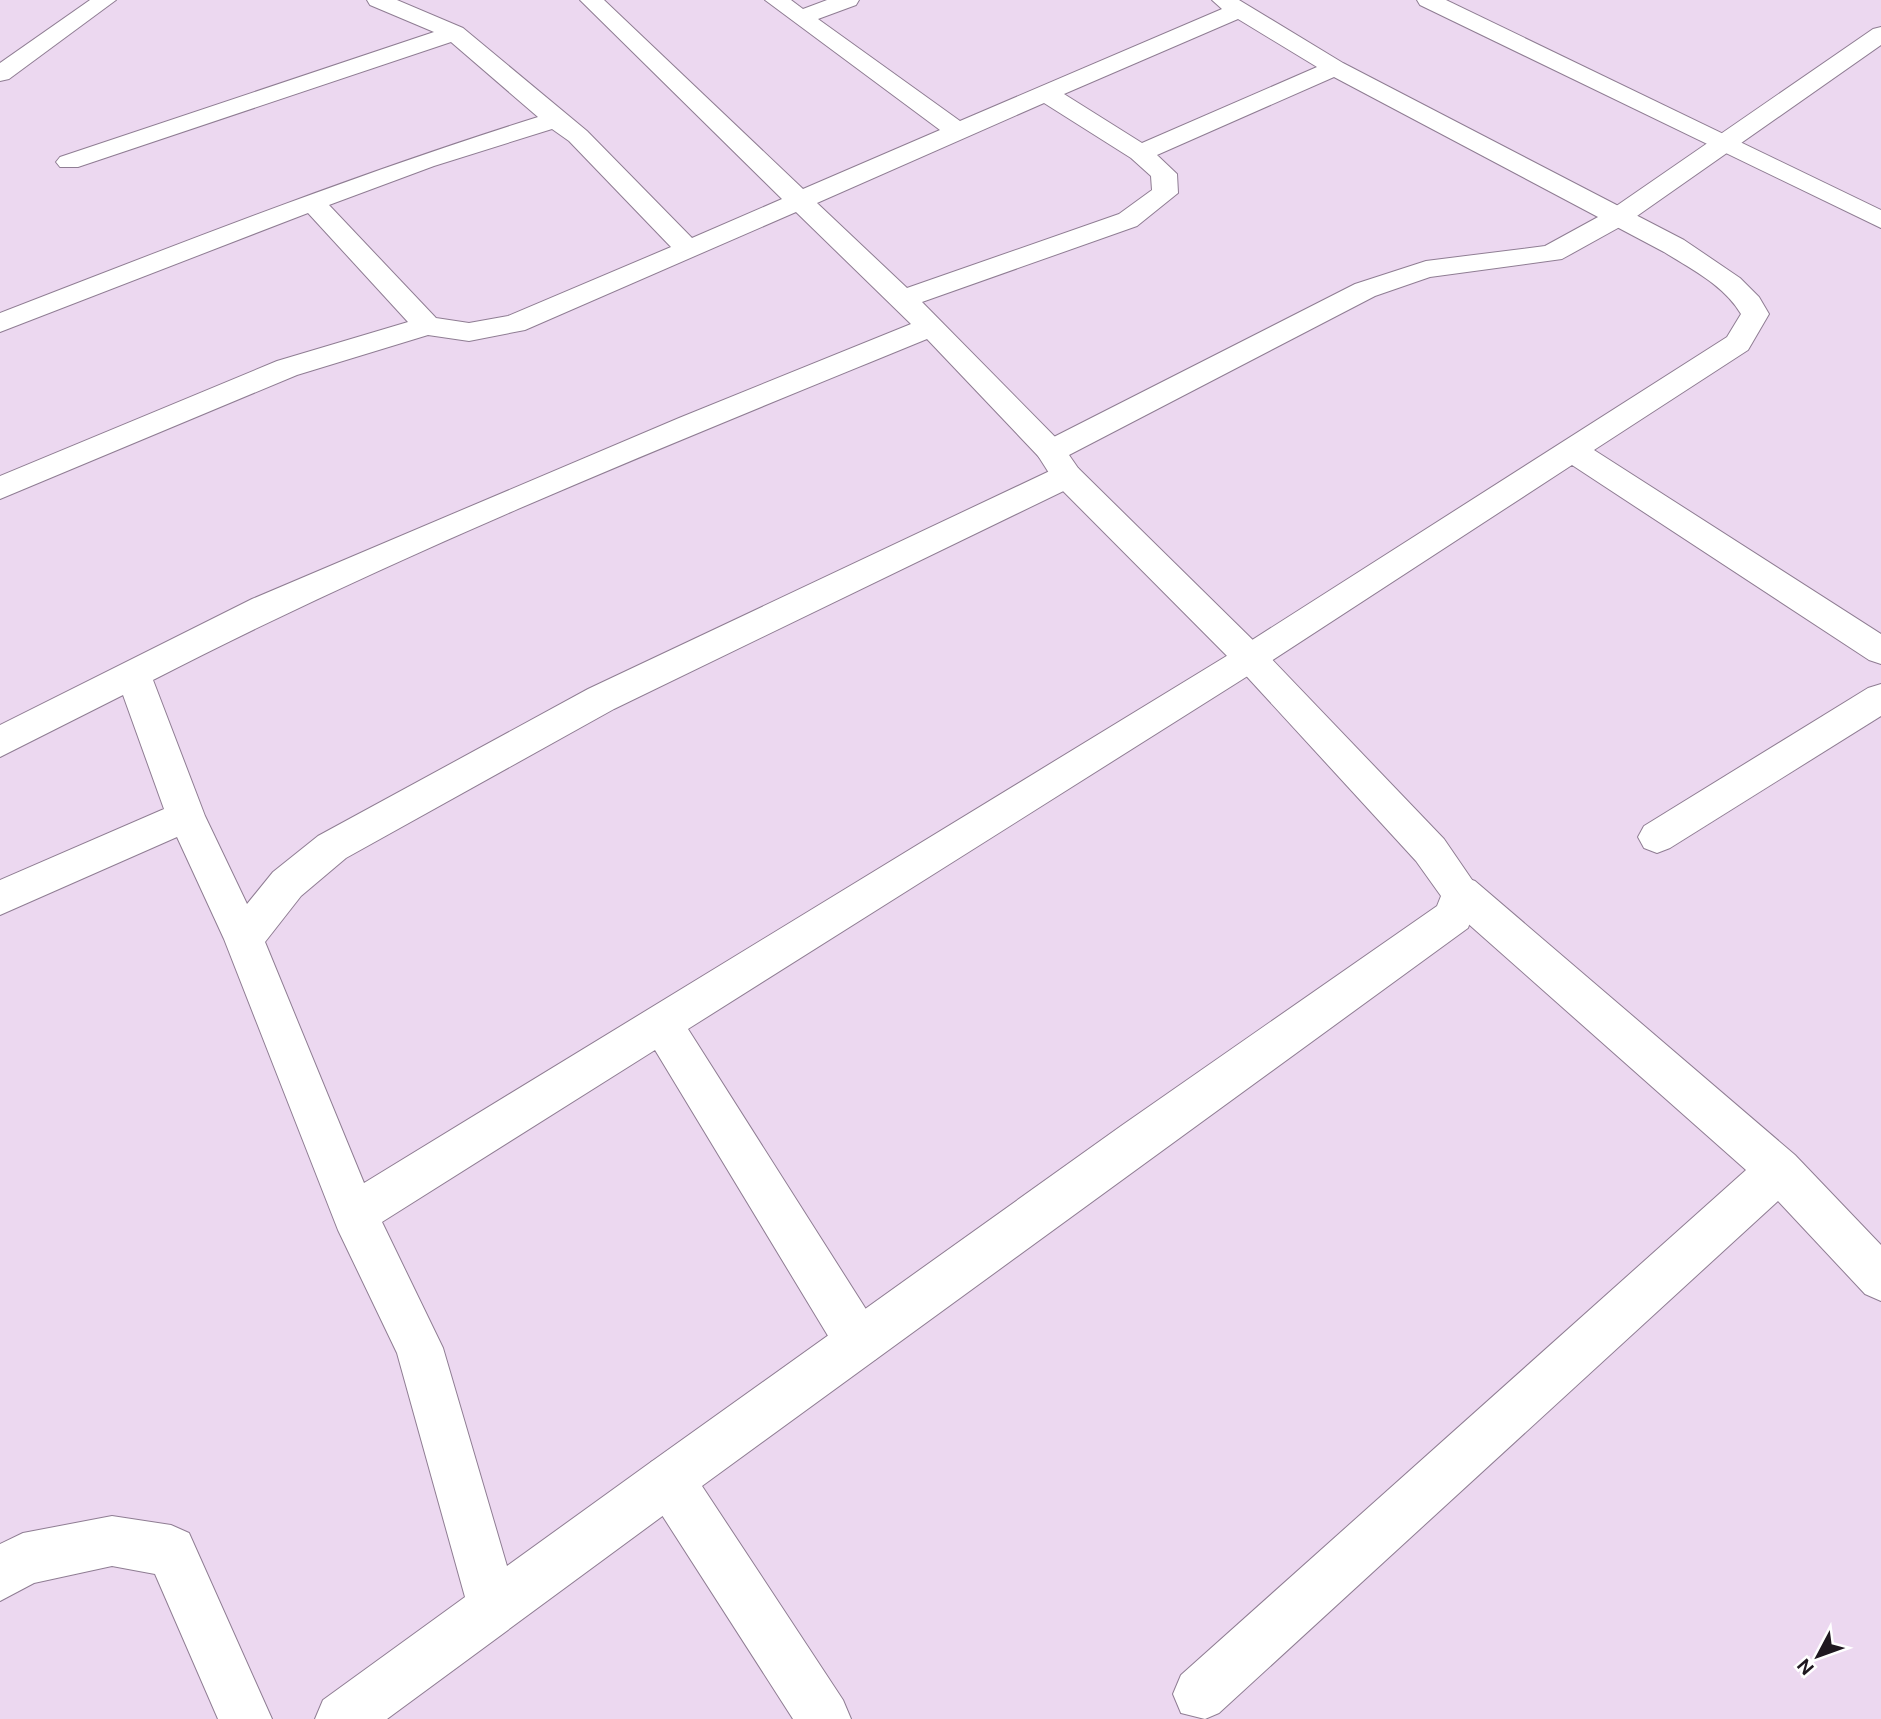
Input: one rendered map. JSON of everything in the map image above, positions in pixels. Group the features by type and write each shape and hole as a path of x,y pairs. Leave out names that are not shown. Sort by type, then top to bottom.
{"street":[{"path":"0,74 105,0"},
{"path":"378,0 455,33 578,136 689,250"},
{"path":"591,0 930,327 1430,849 1461,893 1779,1170 1881,1279"},
{"path":"776,0 956,130"},
{"path":"800,18 848,0"},
{"path":"1428,0 1881,220"},
{"path":"0,488 288,368 427,326 469,332 515,324 800,201 1231,5 1335,68 1674,246 1727,282 1750,302 1755,314 1738,343 1570,449 1250,659 355,1214"},
{"path":"69,162 455,33"},
{"path":"244,939 287,884 331,847 601,699 1059,463 1365,290 1426,269 1552,253 1618,217 1881,34"},
{"path":"1140,153 1335,68"},
{"path":"900,300 1128,220 1165,193 1164,174 1140,153 1044,92"},
{"path":"0,323 312,202 425,161 556,120"},
{"path":"312,202 427,326"},
{"path":"0,743 264,608 690,425 930,327"},
{"path":"1570,449 1881,651"},
{"path":"134,676 186,816 244,939 355,1214 419,1348 494,1609"},
{"path":"1657,837 1881,698"},
{"path":"0,898 186,816"},
{"path":"342,1719 1136,1141 1454,916 1461,893"},
{"path":"661,1023 859,1342"},
{"path":"1200,1694 1779,1170"},
{"path":"669,1480 824,1719"},
{"path":"0,1575 23,1559 112,1541 171,1551 244,1719"}]}
